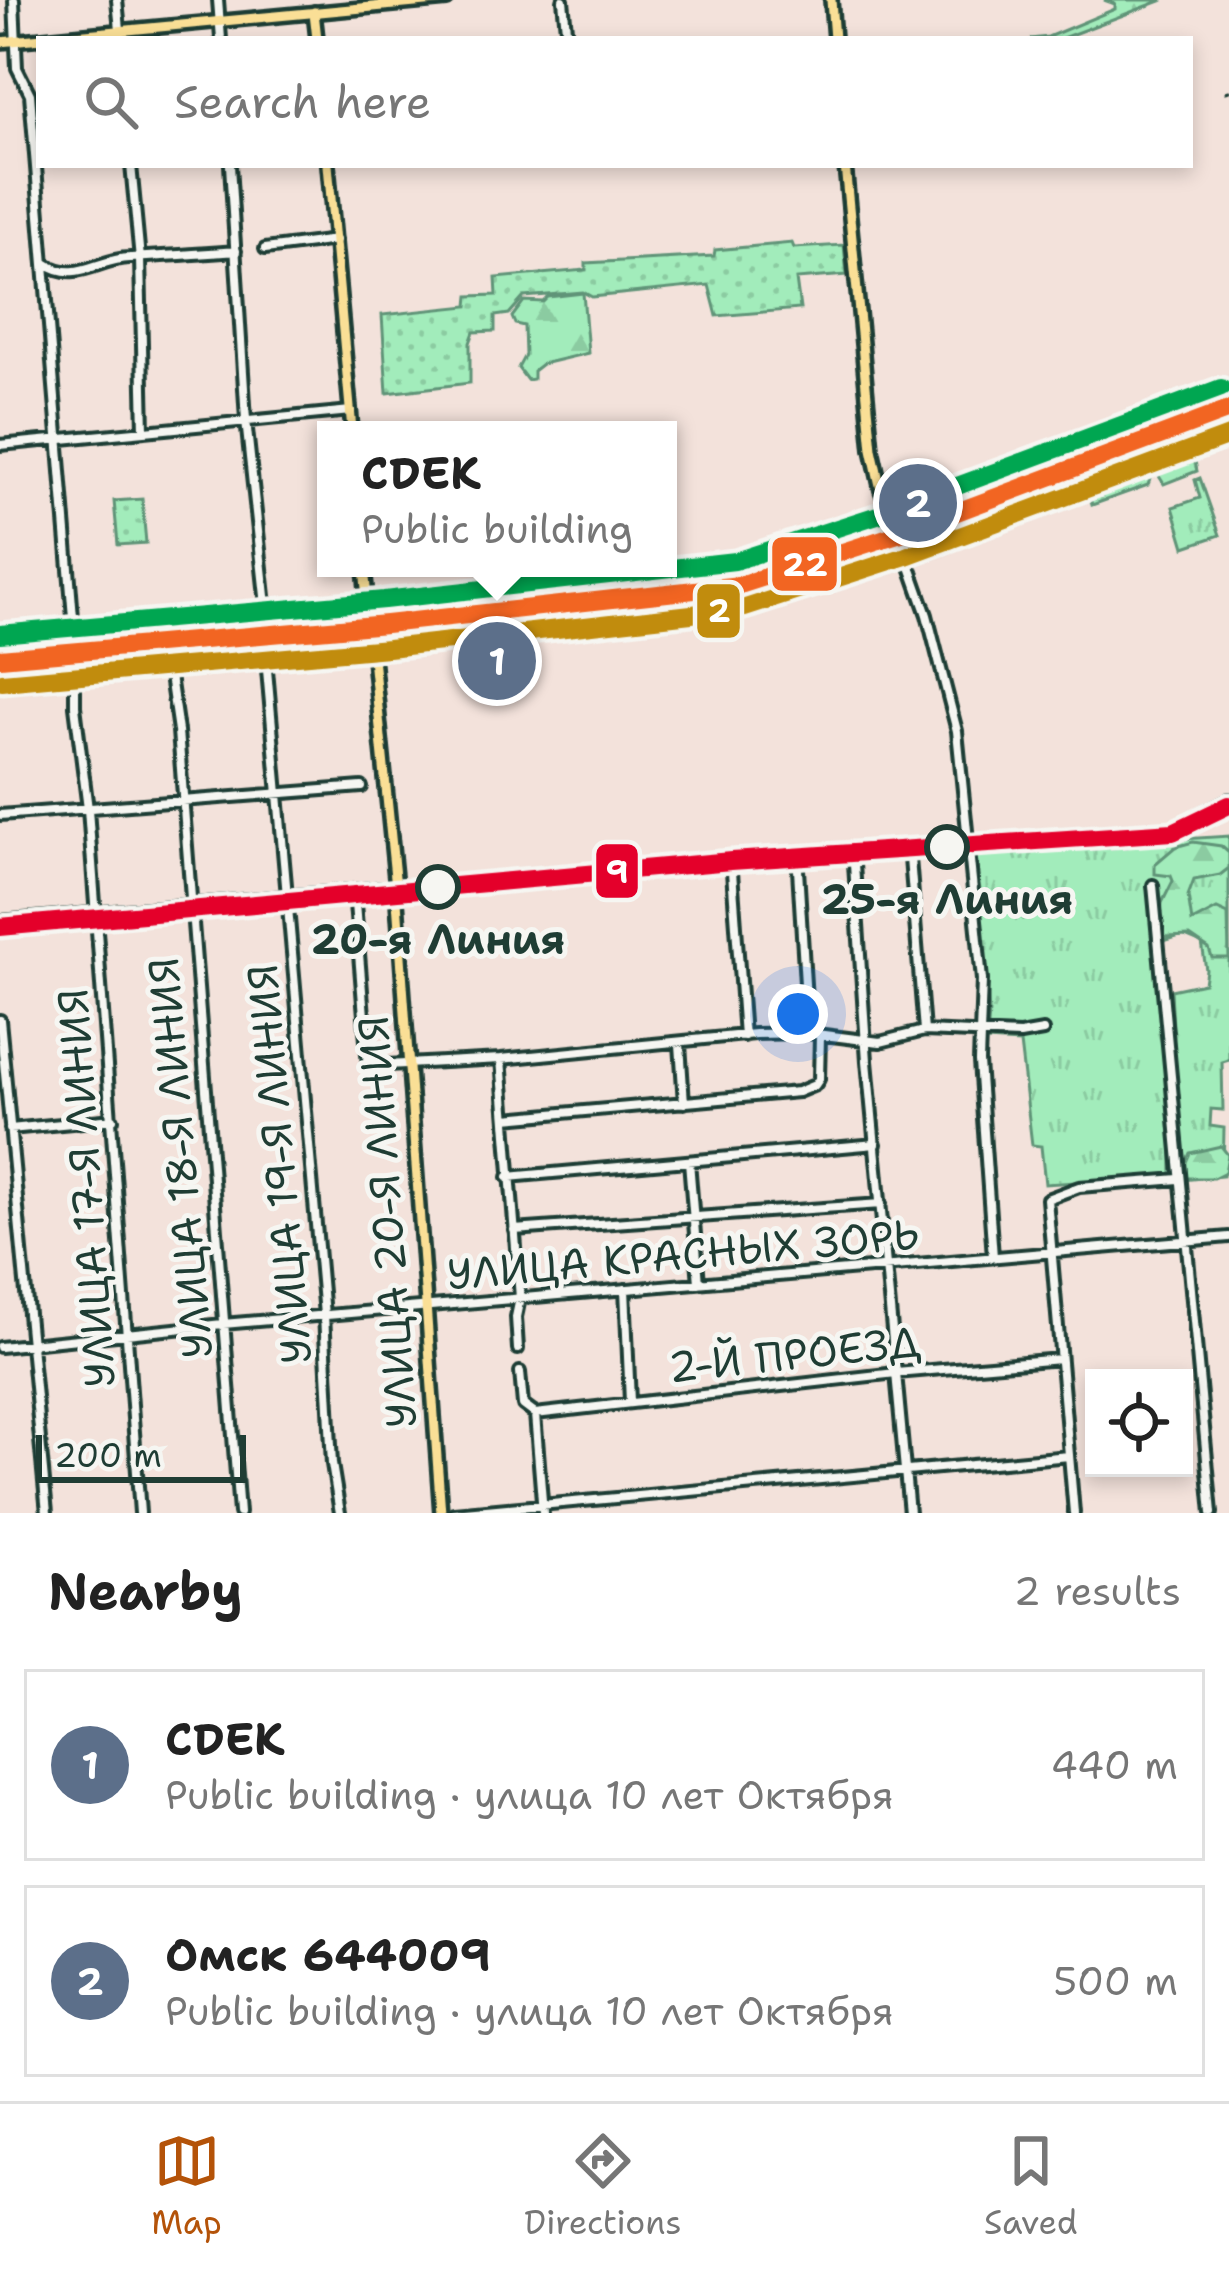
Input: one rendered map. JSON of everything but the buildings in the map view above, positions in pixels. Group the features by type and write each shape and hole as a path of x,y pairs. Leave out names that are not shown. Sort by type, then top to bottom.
{"main road":[{"path":"90,36 320,8 445,0"},
{"path":"831,0 834,36"},
{"path":"0,42 36,40"},
{"path":"328,168 352,421"},
{"path":"845,168 872,449 900,539"},
{"path":"0,658 264,641 714,600 770,588 1229,410"},
{"path":"900,539 1229,422"},
{"name":"УЛИЦА 20-Я ЛИНИЯ","path":"365,577 396,887 442,1513"},
{"path":"0,671 167,656 264,641"},
{"path":"0,922 396,887"}],"street":[{"name":"УЛИЦА 17-Я ЛИНИЯ","path":"14,0 17,68 29,94 59,439 76,651 75,706 88,809 140,1513"},
{"path":"117,0 121,34"},
{"path":"218,0 221,36"},
{"path":"563,0 567,36"},
{"path":"130,168 140,260 144,431"},
{"name":"УЛИЦА 19-Я ЛИНИЯ","path":"230,168 246,420 268,624 264,641 324,1315 332,1464 340,1513"},
{"path":"265,249 335,240"},
{"path":"44,262 65,273 126,258 236,251"},
{"path":"0,445 351,411"},
{"path":"900,539 928,615 953,711 970,842 982,980 979,1062 993,1257"},
{"name":"УЛИЦА 18-Я ЛИНИЯ","path":"167,656 178,730 238,1513"},
{"path":"0,815 362,788"},
{"path":"396,887 1171,828 1229,800"},
{"path":"909,846 924,1031"},
{"path":"853,849 909,1513"},
{"path":"797,853 808,1033"},
{"path":"730,858 744,1036"},
{"path":"1153,885 1213,1513"},
{"path":"354,891 368,1066 501,1059 744,1036 808,1033 885,1041 924,1031 1020,1035 1043,1030"},
{"path":"0,1020 47,1513"},
{"path":"506,1118 808,1089 819,1079 820,1035"},
{"path":"680,1044 684,1103"},
{"path":"501,1059 520,1298 518,1349"},
{"path":"10,1129 112,1119"},
{"path":"508,1178 876,1144"},
{"path":"689,1161 699,1283"},
{"path":"1074,1513 1046,1203 1049,1196 1079,1187 1179,1179"},
{"path":"514,1230 881,1204"},
{"name":"УЛИЦА КРАСНЫХ ЗОРЬ","path":"0,1347 1229,1238"},
{"path":"626,1289 630,1402"},
{"name":"2-Й ПРОЕЗД","path":"535,1414 1060,1358"},
{"path":"520,1372 523,1405 535,1414 542,1509"},
{"path":"454,1513 542,1509 1069,1456"}],"green space":[{"path":"1104,0 1163,0 1068,36 1050,36 1115,9 1115,4"},
{"path":"792,243 794,248 844,245 847,275 796,279 800,309 717,316 709,285 592,297 583,292 524,297 509,314 495,316 495,331 474,332 470,383 387,393 382,315 468,306 469,296 497,295 496,278 586,270 586,263 714,256 715,250"},
{"path":"583,293 588,353 542,364 533,371 533,379 527,380 518,368 525,355 524,326 515,324 512,317 524,301"},
{"path":"1194,456 1197,471 1164,484 1157,473 1148,485 1092,505 1090,498"},
{"path":"1200,478 1220,535 1185,547 1173,507 1200,498 1195,480"},
{"path":"142,499 146,543 118,545 114,501"},
{"path":"1229,836 1229,1060 1222,1062 1223,1110 1211,1109 1210,1126 1224,1128 1223,1176 1181,1180 1171,990 1204,983 1206,970 1202,943 1183,935 1167,940 1158,884 1151,881 1171,1105 1172,1176 1045,1184 1041,1146 1032,1145 1020,1043 987,1041 989,1011 975,855"},
{"path":"1193,842 1221,846 1229,853 1229,868 1220,875 1194,880 1188,896 1192,922 1217,909 1228,914 1229,958 1212,958 1209,949 1190,936 1166,937 1160,929 1162,903 1173,881 1171,876 1155,874 1155,864 1175,847"},
{"path":"1221,1146 1228,1155 1225,1172 1213,1178 1185,1178 1183,1169 1190,1153"}],"tram line":[{"path":"1173,832 1191,830 1229,810"}],"transit line":[{"path":"677,567 735,561 890,511 1221,388"},
{"name":"22","path":"0,658 386,624 740,585 898,534 1229,410"},
{"name":"2","path":"2,682 388,648 745,608 906,556 1229,436"},
{"path":"0,634 591,577"},
{"name":"9","path":"0,927 731,861 1173,832 1229,805"}],"place":[{"name":"Омск 644009","path":"918,503"},
{"name":"CDEK","path":"497,661"},
{"name":"25-я Линия","path":"947,847"},
{"name":"20-я Линия","path":"438,887"}]}
